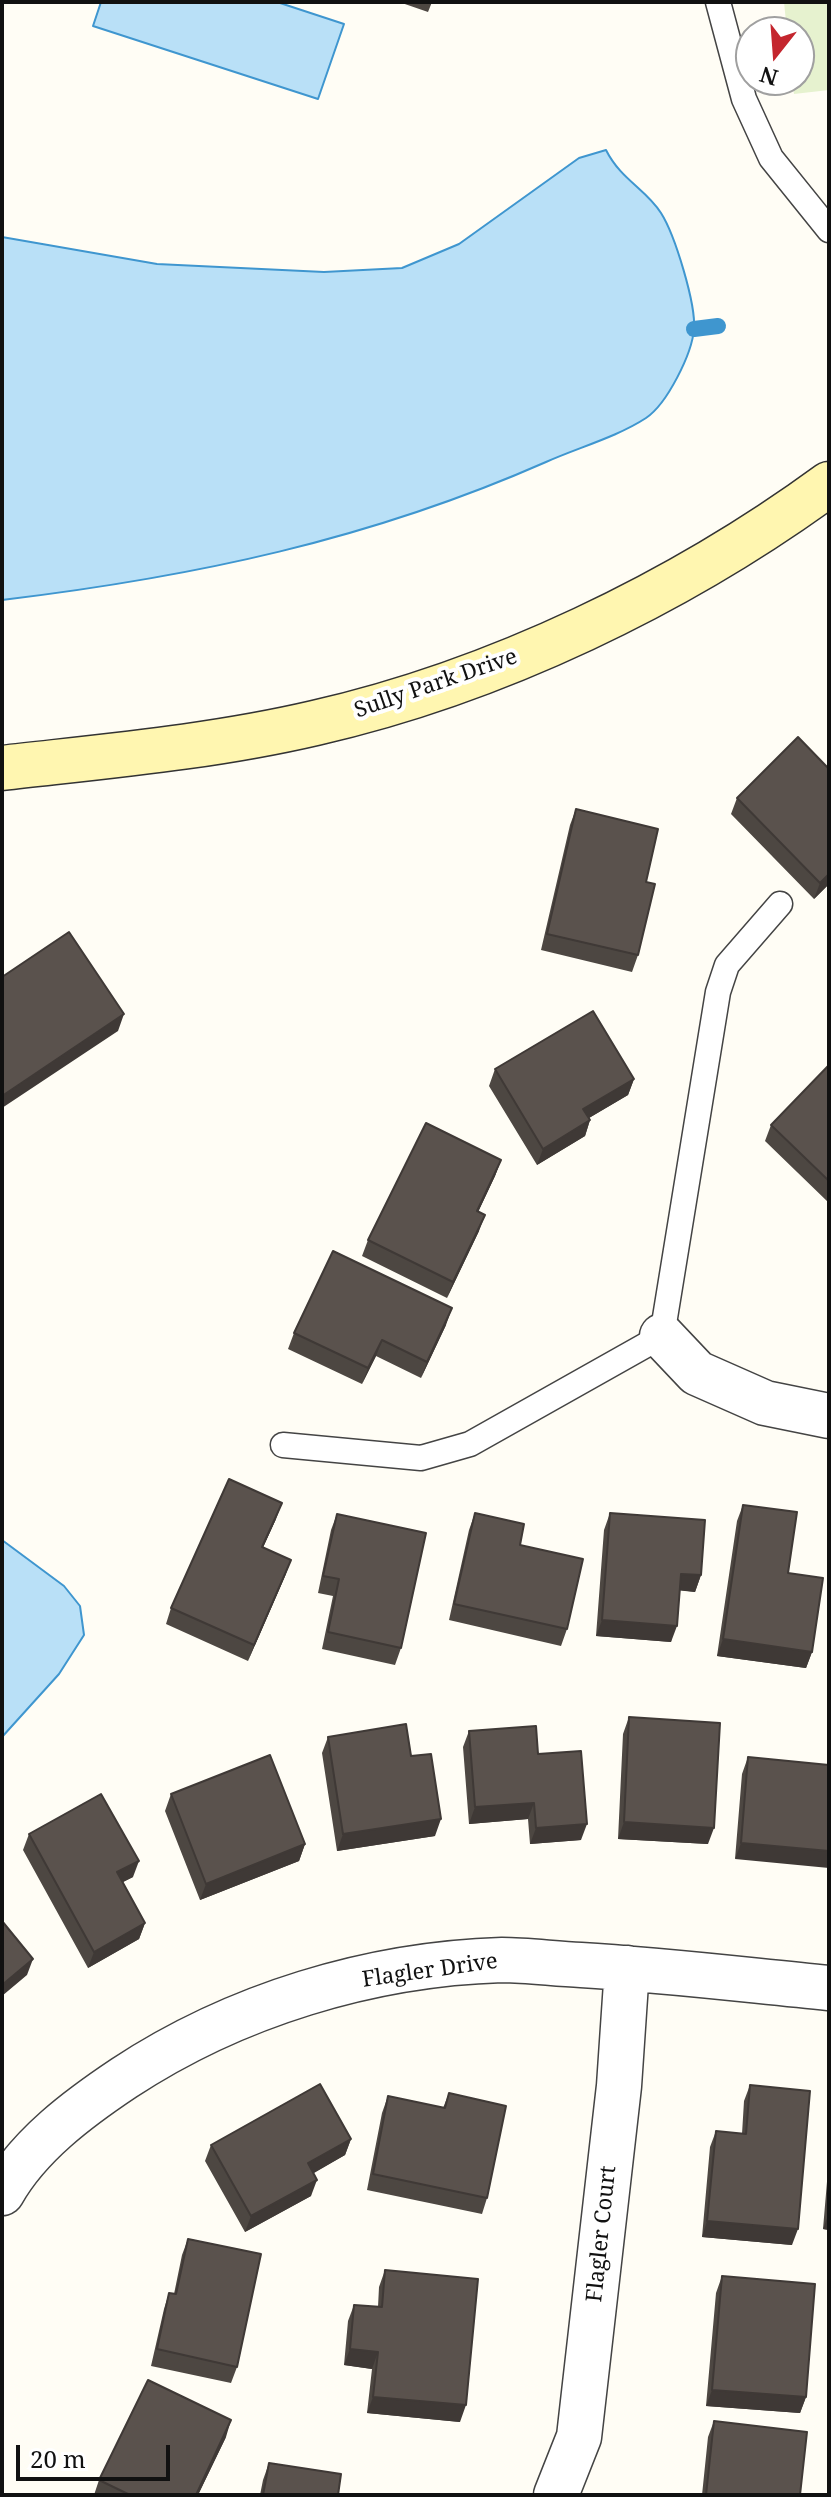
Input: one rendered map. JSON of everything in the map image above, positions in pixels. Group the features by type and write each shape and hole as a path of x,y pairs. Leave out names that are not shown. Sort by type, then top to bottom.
{"street":[{"name":"Sully Park Drive","path":"2,768 208,744 316,723 420,693 572,635 711,562 829,484"},
{"path":"662,1336 697,1373 765,1403 829,1416"},
{"name":"Flagler Drive","path":"2,2193 13,2173 81,2107 165,2051 275,2002 389,1972 503,1960 627,1968 829,1988"},
{"name":"Flagler Court","path":"556,2495 579,2437 619,2086 627,1968"}],"lane":[{"path":"718,2 744,99 771,158 829,230"},
{"path":"283,1445 421,1458 470,1444 662,1336 718,992 727,965 780,904"}],"green space":[{"path":"784,2 829,2 829,90 815,92 815,16 785,16"}],"water":[{"path":"101,2 277,2 344,24 318,99 93,26"},
{"path":"606,150 667,223 692,303 694,329 683,364 662,402 646,418 610,437 480,489 346,534 211,567 2,600 2,237 157,264 324,272 402,268 459,244 579,158"},
{"path":"2,1540 64,1586 80,1606 84,1635 59,1674 2,1737"}],"building":[{"path":"798,737 829,769 829,874 820,883 737,798"},
{"path":"576,809 658,829 646,882 655,884 638,955 547,934"},
{"path":"69,932 124,1014 2,1096 2,977"},
{"path":"593,1011 634,1079 583,1109 590,1120 543,1149 495,1069"},
{"path":"829,1065 829,1181 771,1125"},
{"path":"426,1123 501,1160 477,1211 485,1215 453,1282 368,1240"},
{"path":"333,1251 452,1308 427,1362 382,1340 368,1368 294,1333"},
{"path":"229,1479 282,1503 262,1547 291,1560 254,1645 171,1608"},
{"path":"743,1505 797,1512 788,1573 823,1578 812,1652 723,1639"},
{"path":"475,1513 524,1524 520,1545 583,1559 567,1629 454,1604"},
{"path":"610,1513 705,1520 701,1575 681,1574 677,1626 602,1620"},
{"path":"337,1514 426,1533 401,1648 328,1632 339,1579 323,1576"},
{"path":"629,1717 720,1723 714,1828 624,1822"},
{"path":"406,1724 411,1756 431,1754 441,1819 343,1834 328,1737"},
{"path":"536,1726 538,1754 581,1751 587,1824 536,1828 534,1803 475,1807 469,1731"},
{"path":"270,1755 305,1844 206,1884 171,1794"},
{"path":"748,1757 829,1765 829,1851 741,1843"},
{"path":"101,1794 139,1861 117,1872 145,1923 94,1952 29,1834"},
{"path":"2,1921 33,1959 2,1985"},
{"path":"320,2084 351,2139 308,2163 317,2180 251,2216 211,2145"},
{"path":"750,2085 810,2091 798,2229 707,2221 716,2131 746,2134"},
{"path":"449,2093 506,2106 487,2198 373,2174 388,2096 445,2108"},
{"path":"188,2239 261,2254 237,2367 157,2349 169,2293 176,2294"},
{"path":"385,2270 478,2279 466,2405 373,2397 378,2352 350,2349 354,2305 382,2307"},
{"path":"722,2276 815,2284 806,2397 712,2390"},
{"path":"148,2380 231,2420 196,2495 130,2495 99,2480"},
{"path":"714,2421 807,2432 800,2495 706,2495"},
{"path":"269,2463 341,2474 338,2495 263,2495"}],"waterway":[{"path":"694,329 718,326"}]}
